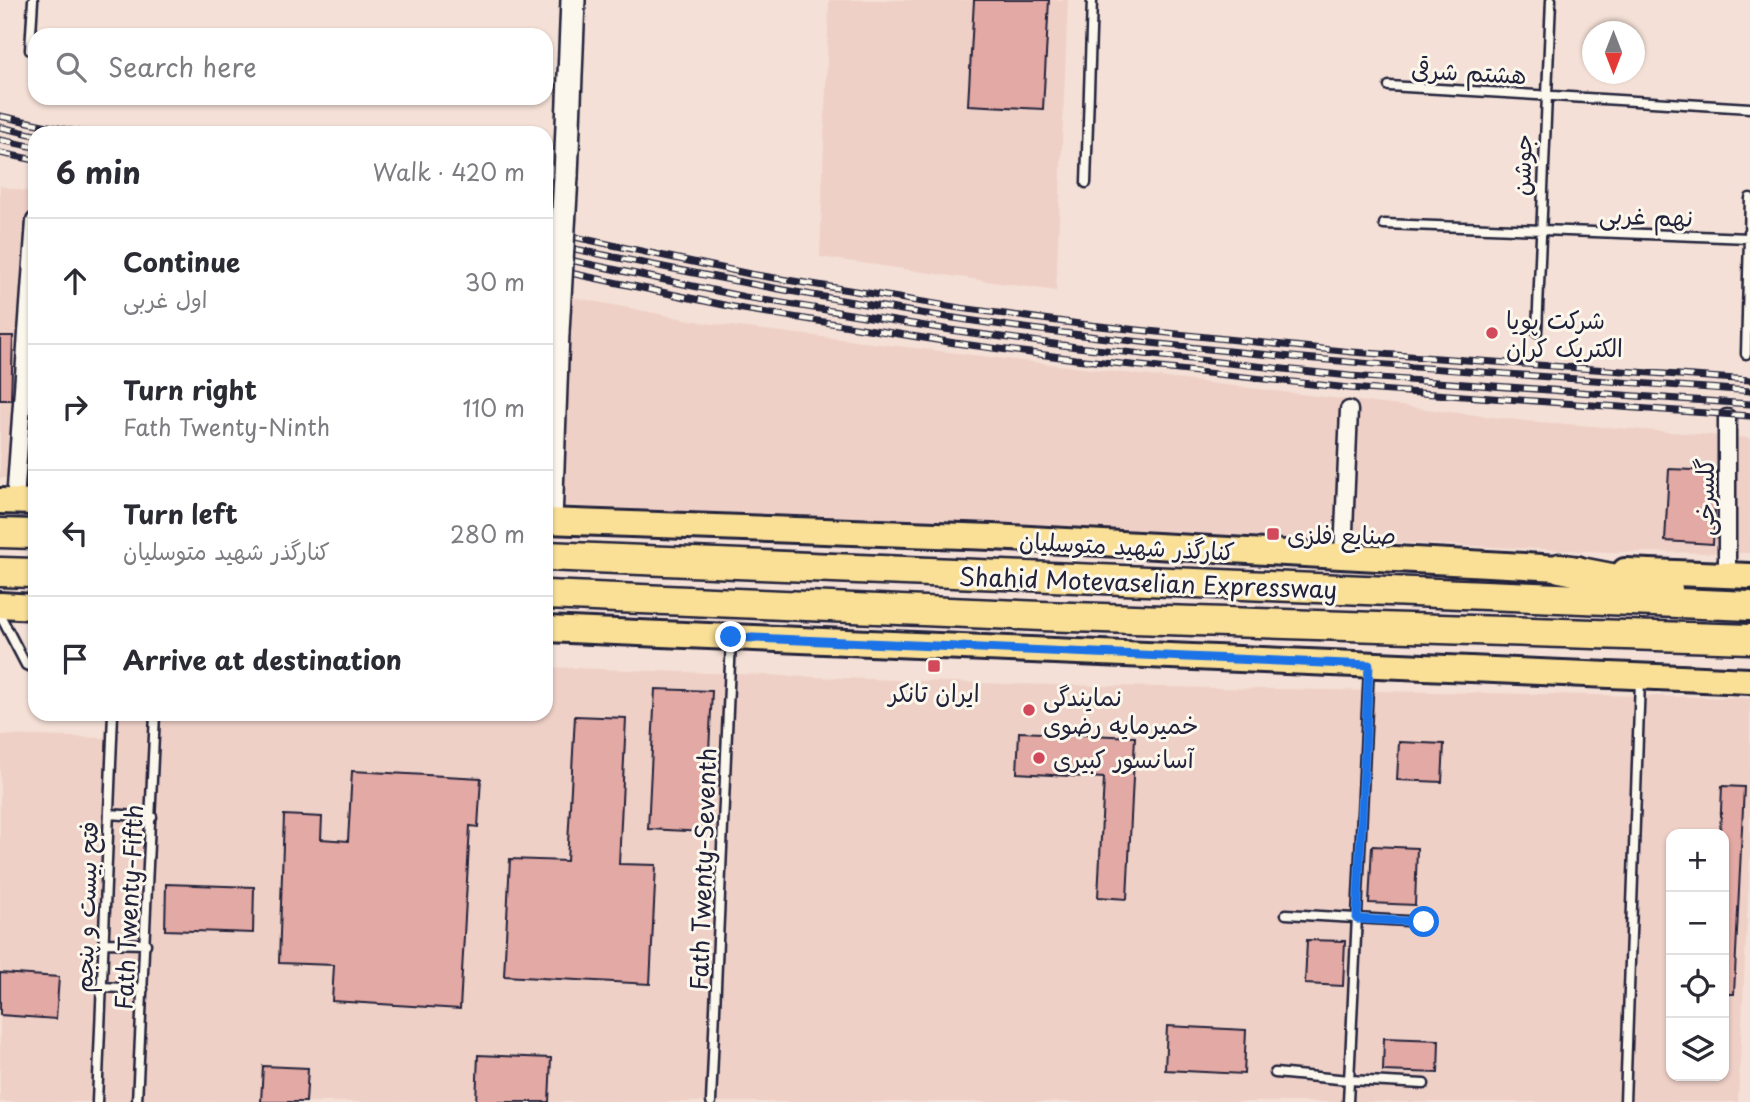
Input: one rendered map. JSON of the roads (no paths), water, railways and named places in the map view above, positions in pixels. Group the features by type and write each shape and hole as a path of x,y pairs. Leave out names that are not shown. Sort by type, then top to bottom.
{"highway":[{"path":"0,533 28,534"},
{"name":"Shahid Motevaselian Expressway","path":"553,556 1750,606"},
{"path":"1560,568 1750,606"},
{"path":"0,572 28,573"},
{"name":"Shahid Motevaselian Expressway","path":"553,596 1055,617 1750,639"}],"main road":[{"name":"کنارگذر شهید متوسلیان","path":"553,521 992,537 1738,576"},
{"path":"0,605 28,607"},
{"path":"553,629 1750,681"}],"street":[{"path":"553,416 573,0"},
{"path":"17,501 28,330"},
{"path":"1343,556 1349,410"},
{"name":"گلسرخی","path":"1727,418 1738,576"}],"lane":[{"path":"32,28 33,0"},
{"path":"1086,183 1092,0"},
{"name":"جوشن","path":"1537,332 1551,0"},
{"name":"هشتم شرقی","path":"1389,86 1750,108"},
{"path":"1746,354 1750,198"},
{"name":"نهم غربی","path":"1384,224 1749,238"},
{"path":"0,615 28,666"},
{"name":"Fath Twenty-Seventh","path":"711,1102 731,637"},
{"path":"1348,1102 1369,665"},
{"path":"1625,1102 1640,677"},
{"name":"فتح بیست و پنجم","path":"97,1102 113,721"},
{"name":"Fath Twenty-Fifth","path":"137,1102 155,721"},
{"path":"108,814 152,817"},
{"path":"1286,914 1424,922"},
{"path":"104,943 146,944"},
{"path":"101,987 143,989"},
{"path":"1275,1073 1424,1084"}],"railway":[{"path":"0,116 48,126"},
{"path":"0,127 28,133"},
{"path":"0,140 28,146"},
{"path":"0,153 28,159"},
{"path":"553,232 750,274 960,308 1080,324 1352,352 1750,380"},
{"path":"553,244 812,295 1014,327 1164,345 1331,360 1750,391"},
{"path":"553,256 745,297 1077,347 1350,376 1750,404"},
{"path":"553,269 743,309 1075,359 1349,388 1750,416"}],"place":[{"name":"شرکت پویا الکتریک کران","path":"1492,333"},
{"name":"صنایع فلزی","path":"1273,534"},
{"name":"ایران تانکر","path":"934,666"},
{"name":"نمایندگی خمیرمایه رضوی","path":"1029,710"},
{"name":"آسانسور کبیری","path":"1039,758"}]}
